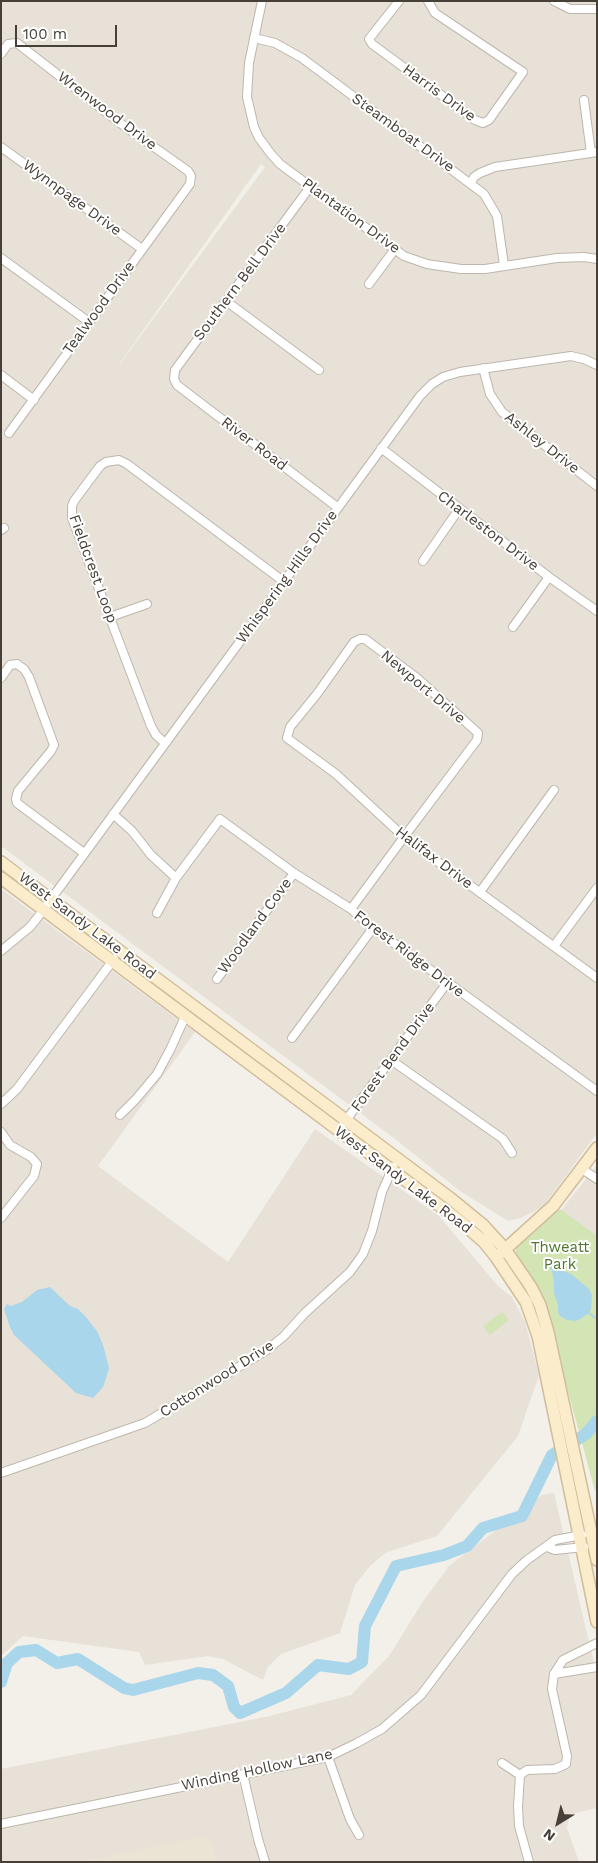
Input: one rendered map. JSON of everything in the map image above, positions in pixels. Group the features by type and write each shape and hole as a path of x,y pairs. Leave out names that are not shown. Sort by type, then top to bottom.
{"main road":[{"name":"West Sandy Lake Road","path":"1,862 399,1159 470,1214 505,1249 531,1287 540,1305 548,1332 578,1466 590,1540 597,1622"},
{"name":"West Sandy Lake Road","path":"1,878 460,1221 484,1242 526,1302 538,1336 566,1473 597,1560"},
{"path":"496,1257 553,1206 597,1148"}],"street":[{"name":"Plantation Drive","path":"262,1 246,79 247,97 254,127 259,138 280,164 404,256 427,264 469,269 557,258 584,257 597,259"},
{"name":"Harris Drive","path":"399,1 369,39 372,44 475,120 483,123 489,120 523,72 435,13 428,1"},
{"path":"554,1 570,9 597,9"},
{"name":"Steamboat Drive","path":"254,38 275,43 302,58 484,194 497,216 504,266"},
{"name":"Wrenwood Drive","path":"1,54 8,44 16,43 120,123 188,171 191,176 190,184"},
{"path":"471,183 480,172 495,166 594,153 584,100"},
{"name":"Wynnpage Drive","path":"1,147 142,249"},
{"name":"Tealwood Drive","path":"9,433 190,184"},
{"name":"Southern Bell Drive","path":"174,379 175,370 310,187"},
{"path":"370,284 395,249"},
{"path":"1,258 89,322"},
{"path":"226,301 319,370"},
{"name":"Whispering Hills Drive","path":"1,951 30,927 413,404 432,384 443,377 460,372 572,356 584,358 597,365"},
{"name":"Ashley Drive","path":"483,368 490,394 502,412 597,486"},
{"path":"1,375 34,400"},
{"name":"River Road","path":"174,379 177,385 337,507"},
{"name":"Charleston Drive","path":"381,448 549,577 597,611"},
{"name":"Fieldcrest Loop","path":"165,743 156,735 151,726 110,617 71,512 74,501 100,466 119,460 127,464 283,581"},
{"path":"423,561 460,509"},
{"path":"513,627 549,577"},
{"path":"110,617 148,604"},
{"name":"Halifax Drive","path":"360,639 354,642 317,694 290,727 287,738 336,774 404,837 597,978"},
{"name":"Newport Drive","path":"351,910 477,740 478,733 417,678 365,639 360,639"},
{"path":"1,678 10,666 17,664 24,669 29,677 54,745 18,791 17,804 84,853"},
{"path":"480,892 554,790"},
{"path":"112,814 132,831 151,855 176,878 157,913"},
{"name":"Forest Ridge Drive","path":"176,878 220,819 294,873 351,910 597,1091"},
{"name":"Woodland Cove","path":"217,978 294,873"},
{"path":"554,946 597,888"},
{"path":"292,1038 373,928"},
{"path":"1,1104 17,1089 120,951"},
{"name":"Forest Bend Drive","path":"339,1131 448,983"},
{"path":"120,1115 157,1074 185,1016"},
{"path":"391,1060 503,1139 512,1153"},
{"path":"1,1132 10,1144 31,1157 37,1164 34,1176 1,1218"},
{"name":"Cottonwood Drive","path":"1,1473 145,1423 267,1350 350,1272 363,1254 372,1232 382,1192 391,1170 399,1159"},
{"path":"582,1168 597,1179"},
{"name":"Winding Hollow Lane","path":"1,1824 328,1757 382,1729 408,1708 421,1695 457,1649 512,1574 526,1560 555,1540 590,1540"},
{"path":"547,1547 555,1550 590,1540"},
{"path":"520,1775 527,1770 555,1769 566,1764 567,1756 552,1689 554,1674 563,1660 597,1643"},
{"path":"554,1674 597,1667"},
{"path":"328,1757 350,1819 359,1835"},
{"path":"502,1763 520,1775"},
{"path":"243,1774 265,1862"},
{"path":"520,1775 519,1826 529,1862"}],"shaded area":[{"path":"1,1 597,1 597,1133 543,1207 521,1218 508,1221 460,1191 394,1138 1,846","holes":["261,164 265,167 120,364"]},
{"path":"1,889 195,1032 98,1166 228,1262 315,1129 439,1216 498,1286 512,1297 525,1322 539,1375 518,1436 437,1536 385,1553 370,1566 355,1585 340,1633 281,1654 268,1667 263,1680 223,1659 208,1656 145,1665 139,1652 23,1636 1,1656"},
{"path":"597,1165 597,1249 556,1217"},
{"path":"554,1493 597,1676 597,1808 576,1813 569,1817 567,1828 579,1862 1,1862 1,1769 270,1716 351,1695 389,1656 422,1603 449,1566 542,1495"},
{"path":"203,1837 212,1845 218,1862 79,1862"}],"green space":[{"name":"Thweatt Park","path":"560,1209 597,1236 597,1491 595,1491 543,1299 515,1254 517,1246"},
{"path":"502,1312 509,1320 490,1335 483,1326"}],"water":[{"path":"550,1261 555,1261 563,1271 571,1274 589,1289 592,1295 589,1313 576,1321 567,1320 560,1316 558,1312 552,1270 549,1267"},
{"path":"50,1287 70,1306 78,1309 85,1316 97,1331 103,1345 109,1368 103,1387 93,1398 76,1393 14,1335 10,1327 4,1309 7,1304 11,1306 22,1302 37,1290"}],"waterway":[{"path":"589,1313 595,1318"},
{"path":"1,1682 7,1663 19,1652 36,1650 57,1663 78,1659 124,1688 133,1690 198,1673 213,1675 228,1686 234,1707 240,1713 286,1693 318,1665 349,1669 362,1662 365,1626 396,1566 444,1555 467,1546 483,1528 522,1516 552,1455 586,1434 597,1421"}]}
